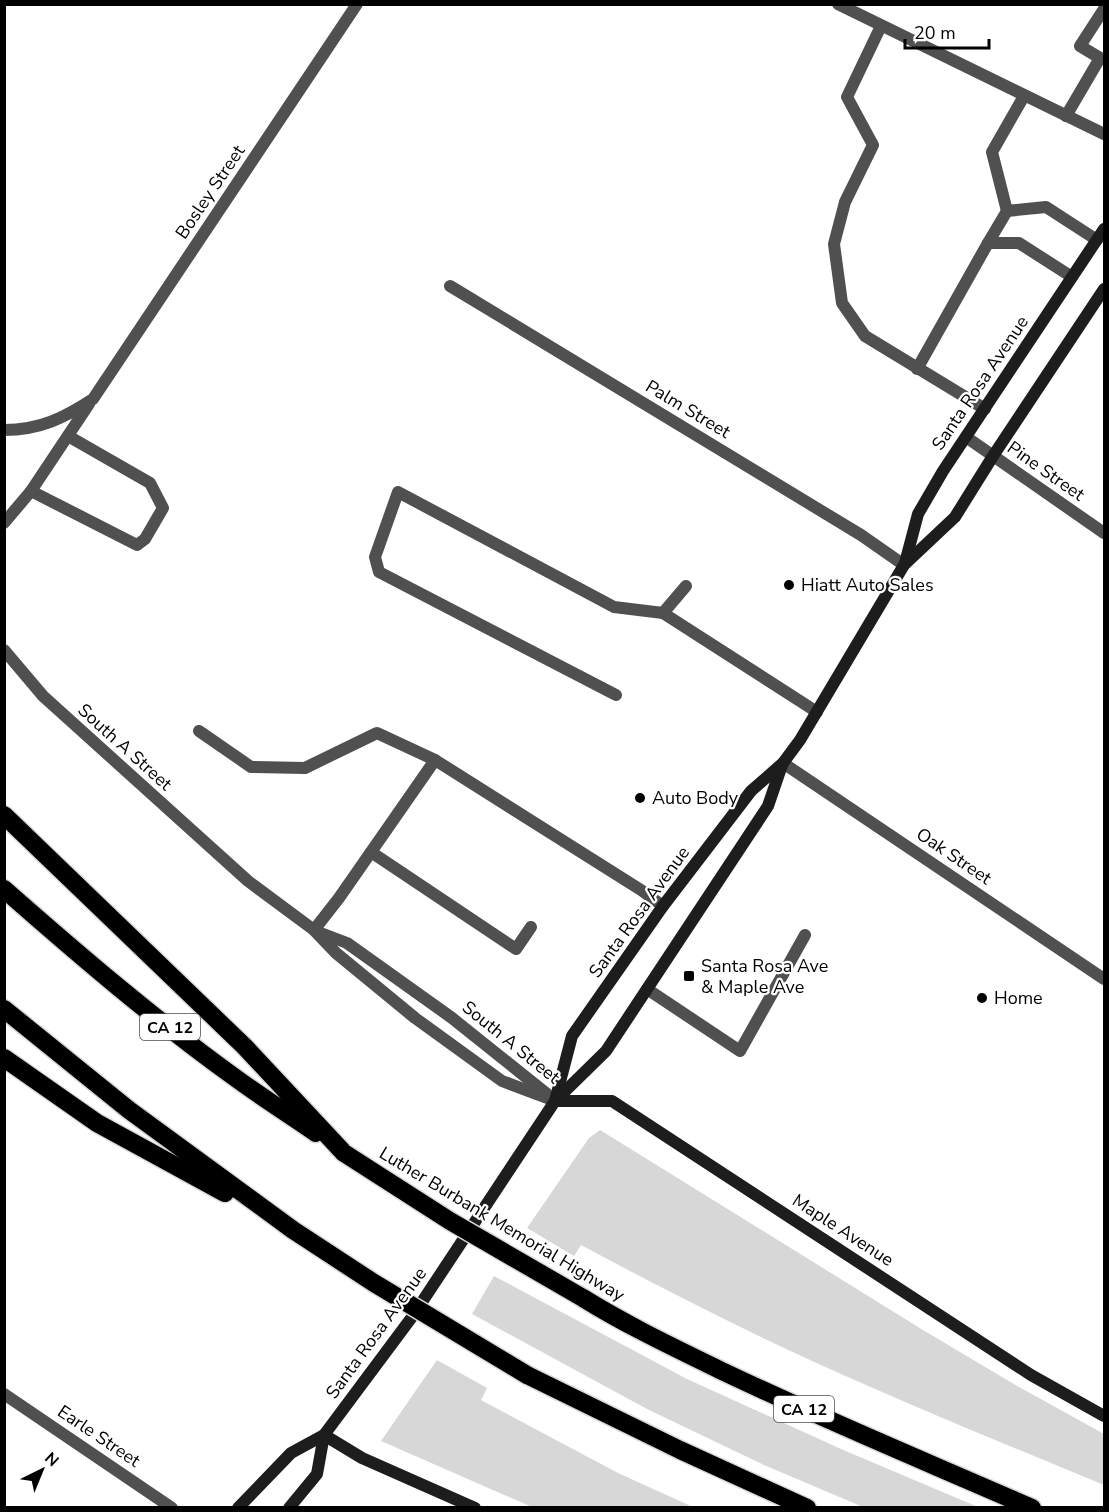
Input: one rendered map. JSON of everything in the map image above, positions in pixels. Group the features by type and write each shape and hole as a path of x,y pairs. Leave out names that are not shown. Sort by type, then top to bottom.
{"highway":[{"path":"4,815 245,1047 344,1153"},
{"name":"Luther Burbank Memorial Highway","path":"4,889 89,962 237,1079 344,1153 450,1221 643,1332 772,1394 1032,1508"},
{"path":"4,1009 129,1110 293,1230 374,1283 527,1375 680,1450 807,1508"},
{"path":"4,1058 97,1123 293,1230"}],"main road":[{"name":"Santa Rosa Avenue","path":"238,1508 291,1453 324,1435 412,1317 555,1101 606,1051 768,806 783,763 817,712 904,565 918,514 966,436 1101,235"},
{"name":"Santa Rosa Avenue","path":"904,565 955,517 1104,289"},
{"name":"Santa Rosa Avenue","path":"555,1101 572,1036 663,906 751,791 783,763"},
{"name":"Maple Avenue","path":"555,1101 612,1101 1031,1376 1104,1416"},
{"name":"Santa Rosa Avenue","path":"289,1508 317,1474 324,1435"},
{"path":"324,1435 362,1458 475,1507"}],"street":[{"name":"Bosley Street","path":"4,523 31,491 357,4"},
{"path":"838,4 1104,134"},
{"path":"1066,116 1100,58 1080,46 1104,9"},
{"path":"881,26 847,97 873,145 845,202 834,244 842,303 865,336 985,409"},
{"path":"917,369 1007,210 992,152 1024,96"},
{"path":"1007,210 1046,207 1101,235"},
{"path":"988,243 1019,243 1072,277"},
{"name":"Palm Street","path":"450,286 851,529 904,565"},
{"name":"Bosley Street","path":"4,430 38,426 64,417 93,399"},
{"path":"31,491 137,545 145,539 163,508 150,483 68,436"},
{"name":"Pine Street","path":"966,436 1104,533"},
{"path":"616,695 379,572 375,557 398,492 614,607 663,613 817,712"},
{"path":"663,613 686,586"},
{"name":"South A Street","path":"4,650 43,696 125,771 248,881 314,930 336,953 415,1018 502,1082 555,1101"},
{"path":"199,731 251,768 305,768 377,733 435,760 663,906"},
{"path":"314,930 435,760"},
{"name":"Oak Street","path":"783,763 1104,979"},
{"path":"371,852 516,949 531,927"},
{"name":"South A Street","path":"314,930 347,942 514,1065 555,1101"},
{"path":"647,989 740,1051 805,936"},
{"name":"Earle Street","path":"4,1394 172,1508"}],"shaded area":[{"path":"600,1130 923,1330 1104,1434 1104,1485 830,1369 686,1300 581,1245 574,1256 527,1228 589,1138"},
{"path":"494,1276 687,1379 841,1449 978,1507 863,1507 764,1465 647,1409 472,1314"},
{"path":"437,1360 487,1388 481,1400 618,1473 693,1507 532,1507 381,1441"}],"place":[{"name":"Hiatt Auto Sales","path":"789,585"},
{"name":"Auto Body","path":"640,798"},
{"name":"Santa Rosa Ave & Maple Ave","path":"689,976"},
{"name":"Home","path":"982,998"}]}
